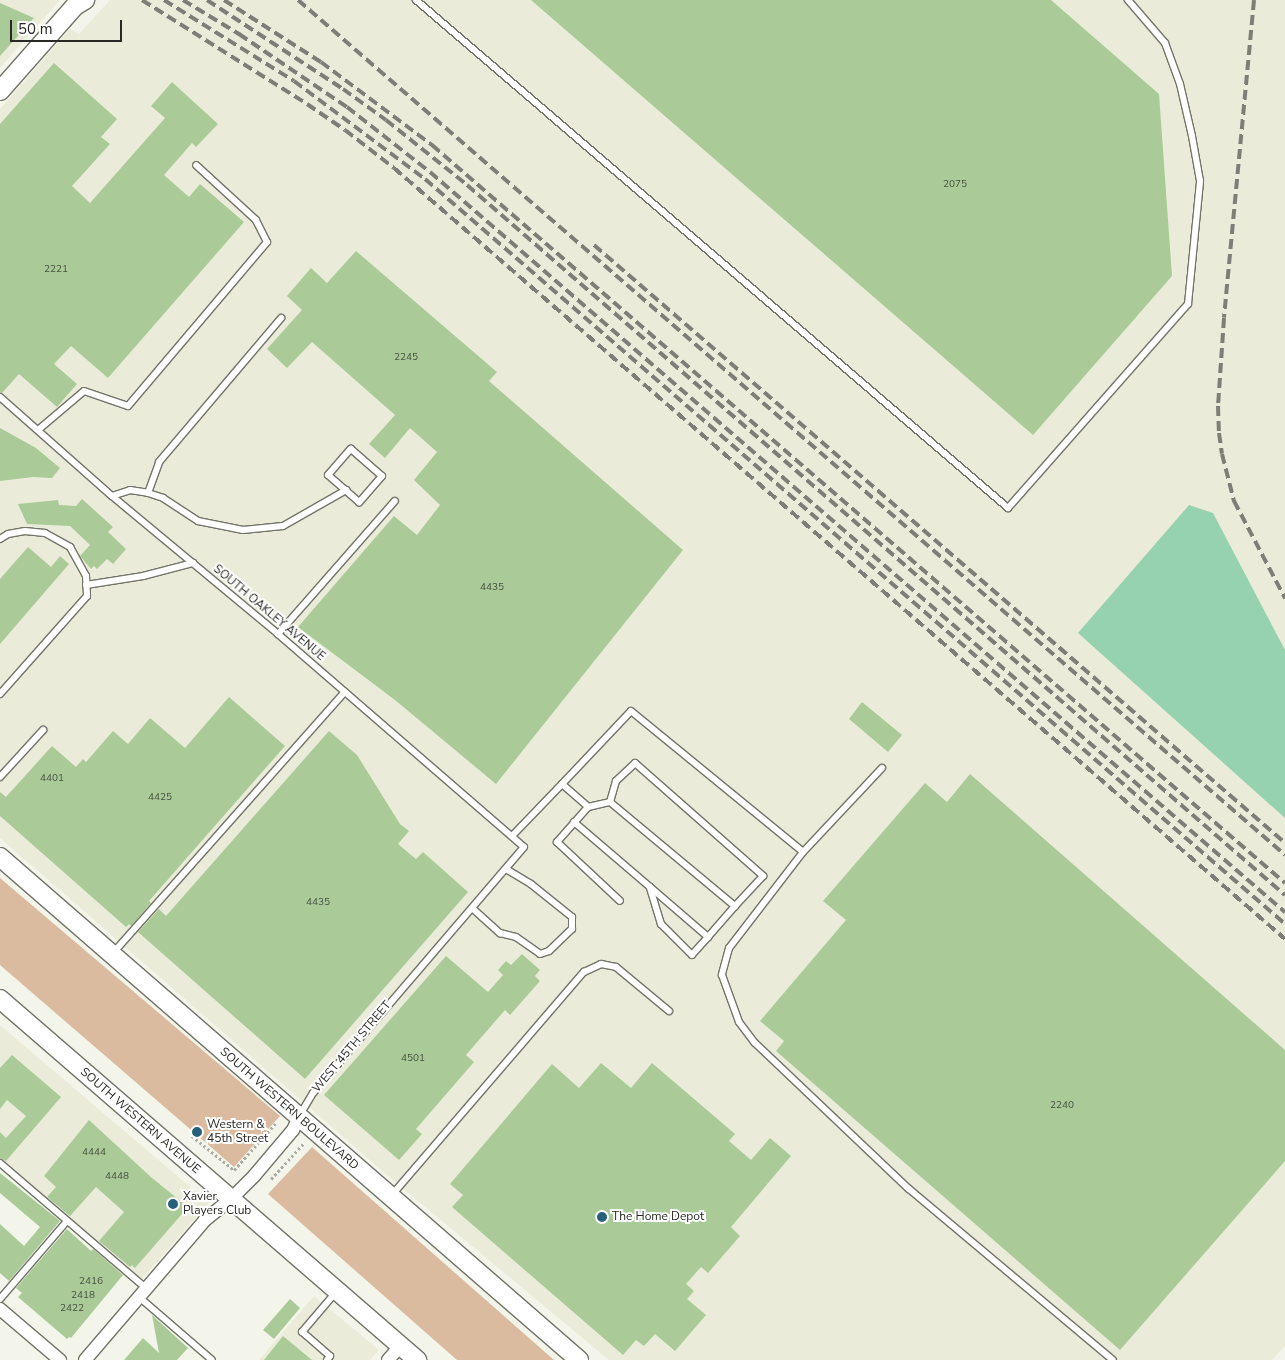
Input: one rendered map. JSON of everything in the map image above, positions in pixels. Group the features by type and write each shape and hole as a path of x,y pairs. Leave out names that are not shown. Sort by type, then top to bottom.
{"street":[{"path":"0,91 79,2"},
{"name":"SOUTH WESTERN BOULEVARD","path":"0,857 579,1360"},
{"name":"SOUTH WESTERN AVENUE","path":"0,999 417,1360"},
{"name":"WEST 45TH STREET","path":"85,1360 205,1220 231,1200 293,1130 299,1117"},
{"path":"0,1309 60,1360"},
{"path":"388,1360 400,1346"}],"lane":[{"path":"416,0 1008,508 1188,304 1200,181 1192,136 1180,84 1165,44 1128,0"},
{"path":"38,430 84,391 128,406 267,242 256,220 196,165"},
{"path":"148,492 159,462 281,318"},
{"name":"SOUTH OAKLEY AVENUE","path":"0,397 112,496 278,634 524,847"},
{"path":"351,449 382,476 359,502 346,490 328,475 351,449"},
{"path":"112,496 130,490 148,492 163,498 198,521 243,530 283,526 346,490"},
{"path":"278,634 395,501"},
{"path":"0,539 8,534 25,532 46,533 70,547 86,576 87,596 0,694"},
{"path":"86,585 143,576 193,563"},
{"path":"112,954 345,692"},
{"path":"512,836 631,711 802,852"},
{"path":"0,777 43,730"},
{"path":"610,802 616,781 635,763 763,876 692,955 662,924 650,887"},
{"path":"882,768 802,852 728,948 722,975 740,1022 755,1043 909,1189 1113,1360"},
{"path":"562,784 588,807"},
{"path":"610,802 588,807 557,842 620,901"},
{"path":"610,802 735,906"},
{"path":"574,822 708,937"},
{"name":"WEST 45TH STREET","path":"299,1117 313,1092 524,847"},
{"path":"472,908 500,933 516,937 540,954 549,951 572,929 572,917 531,884 506,869"},
{"path":"390,1196 584,972 601,964 616,967 669,1011"},
{"path":"0,1163 67,1221 212,1360"},
{"path":"0,1299 67,1221"},
{"path":"327,1360 330,1356 302,1332 336,1291"}],"path":[{"path":"192,1136 234,1170 275,1124"},
{"path":"267,1184 304,1143"}],"shaded area":[{"path":"0,0 60,0 0,68"},
{"path":"110,0 1285,0 1285,1346 1272,1360 609,1360 389,1177 0,838 0,109 70,29 79,34"},
{"path":"1189,505 1213,513 1285,650 1285,818 1078,633"},
{"path":"0,878 280,1116 234,1167 0,965"},
{"path":"0,1025 209,1203 139,1282 0,1163"},
{"path":"312,1147 554,1360 457,1360 268,1194"},
{"path":"314,1296 379,1350 370,1360 259,1360"}],"building":[{"path":"531,0 1051,0 1159,94 1172,276 1033,435"},
{"path":"0,3 34,18 0,56"},
{"path":"54,63 117,119 101,137 110,144 72,186 90,203 165,118 151,106 172,82 218,124 196,147 192,143 164,175 189,197 200,184 244,222 108,378 71,346 54,364 77,384 57,407 19,374 2,393 0,392 0,124"},
{"path":"356,251 497,372 489,381 683,550 496,784 395,700 298,627 394,516 417,535 440,505 414,480 437,452 410,428 385,458 369,444 395,415 312,342 287,368 267,349 302,310 287,296 311,268 327,283"},
{"path":"0,428 36,448 60,468 52,478 33,477 0,481"},
{"path":"82,499 113,527 108,532 126,549 113,564 107,559 97,569 94,566 91,569 80,556 90,545 70,526 27,524 18,504 58,500 59,505 76,506"},
{"path":"28,547 51,567 60,556 69,564 0,644 0,579"},
{"path":"229,697 285,746 149,901 151,903 131,926 129,924 126,927 0,816 0,792 6,797 52,746 76,767 83,759 86,762 113,731 128,744 150,718 185,748"},
{"path":"862,702 902,735 888,752 849,719"},
{"path":"329,731 357,755 400,824 409,831 398,844 416,859 423,852 468,892 305,1079 138,932 159,909 166,916"},
{"path":"970,774 1285,1050 1285,1161 1120,1350 776,1051 784,1041 760,1021 846,920 823,901 925,783 947,802"},
{"path":"522,954 540,970 535,976 540,981 510,1015 505,1010 466,1055 474,1062 416,1129 422,1134 399,1160 324,1095 446,956 488,992 503,975 498,970 506,961 511,965"},
{"path":"12,1055 61,1097 6,1161 0,1158 0,1132 6,1138 26,1116 7,1100 0,1109 0,1068"},
{"name":"The Home Depot","path":"601,1063 631,1088 652,1063 735,1134 729,1141 751,1160 770,1138 791,1156 731,1227 740,1236 708,1273 701,1267 686,1284 694,1291 687,1299 706,1315 675,1351 655,1334 644,1346 636,1340 623,1355 452,1207 463,1195 450,1184 552,1064 579,1088"},
{"path":"89,1120 152,1178 188,1207 135,1268 132,1265 130,1267 99,1241 124,1212 96,1187 70,1216 47,1197 56,1187 44,1176"},
{"path":"0,1173 60,1221 9,1281 0,1273 0,1224 24,1246 40,1227 0,1193"},
{"path":"67,1229 91,1251 93,1249 123,1275 71,1338 67,1339 18,1297 22,1293 16,1288"},
{"path":"290,1299 300,1308 274,1339 263,1330"},
{"path":"152,1315 188,1348 177,1360 124,1360 143,1338 159,1353"},
{"path":"283,1336 312,1360 264,1360"}],"railway":[{"path":"142,0 307,104 345,130 394,168 1285,939"},
{"path":"164,0 294,81 425,179 1285,924"},
{"path":"183,0 239,34 347,107 430,172 1285,912"},
{"path":"207,0 343,89 386,120 467,185 1285,895"},
{"path":"224,0 321,62 432,145 1285,883"},
{"path":"298,0 1285,855"},
{"path":"1254,0 1224,318 1218,406 1219,433 1222,454 1234,501 1285,598"},
{"path":"594,245 1285,843"}],"place":[{"name":"Western & 45th Street","path":"197,1132"},
{"name":"Xavier Players Club","path":"173,1204"},
{"name":"The Home Depot","path":"602,1217"}]}
